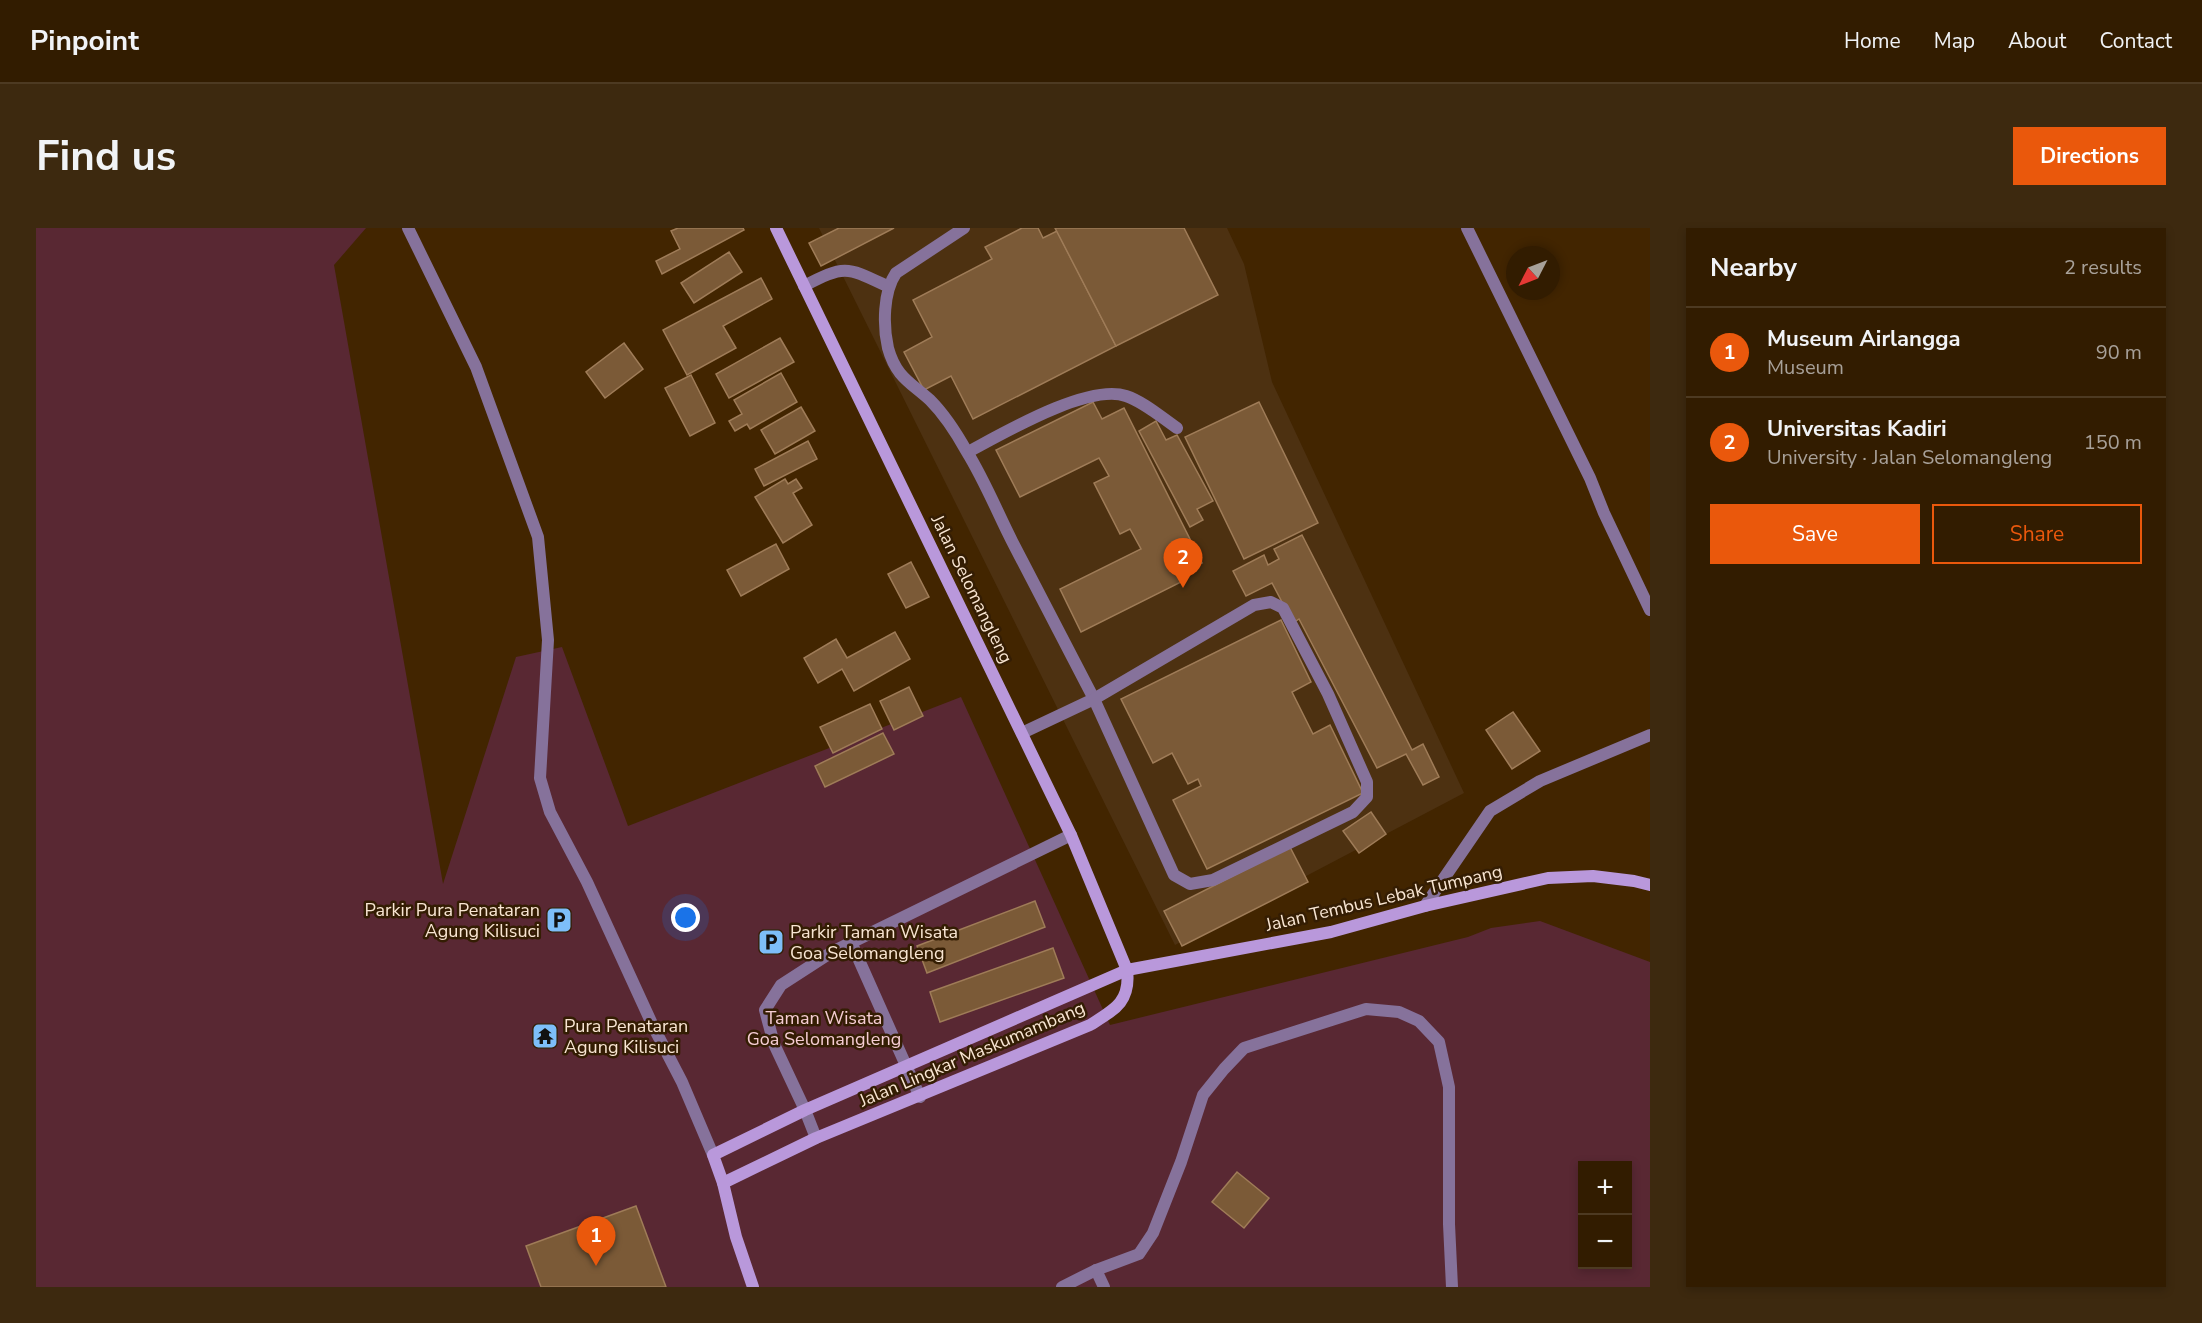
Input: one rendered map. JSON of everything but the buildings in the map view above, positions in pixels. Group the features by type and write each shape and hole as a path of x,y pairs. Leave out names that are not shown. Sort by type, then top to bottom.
{"street":[{"path":"408,228 476,367 538,537 548,640 540,778 550,813 587,882 652,1026 682,1082 723,1182 736,1236 753,1287"},
{"name":"Jalan Selomangleng","path":"776,228 1071,835 1127,970"},
{"path":"964,228 896,273 889,287 885,319 888,348 897,369 908,383 930,400 968,452 1094,699 1174,875 1190,884 1213,880 1353,812 1367,797 1367,782 1328,694 1283,608 1271,602 1254,605 1094,699 1022,733"},
{"path":"1467,228 1590,478 1616,540 1650,610"},
{"path":"804,286 828,273 846,269 889,287"},
{"path":"968,452 1037,415 1082,399 1115,394 1126,396 1140,403 1177,428"},
{"path":"1425,906 1490,812 1540,780 1650,735"},
{"path":"816,1138 774,1044 765,1010 781,985 851,942 1071,835"},
{"name":"Jalan Tembus Lebak Tumpang","path":"1127,970 1331,932 1425,906 1548,878 1593,876 1634,880 1650,885"},
{"path":"851,942 920,1097"},
{"name":"Jalan Lingkar Maskumambang","path":"713,1155 805,1110 1127,970 1129,983 1120,1005 1090,1025 816,1138 723,1182"},
{"path":"1062,1287 1096,1270 1139,1254 1152,1233 1181,1162 1203,1095 1244,1048 1366,1010 1399,1012 1419,1021 1439,1042 1449,1087 1449,1224 1452,1287"},
{"path":"1096,1270 1104,1287"}],"shaded area":[{"path":"819,228 1227,228 1244,264 1272,382 1464,793 1175,945"}],"green space":[{"name":"Taman Wisata Goa Selomangleng","path":"36,228 366,228 334,265 443,884 516,657 562,647 628,826 961,697 1110,1025 1468,937 1491,928 1540,921 1650,962 1650,1287 36,1287"}],"place":[{"name":"Universitas Kadiri","path":"1183,588"},
{"name":"Parkir Pura Penataran Agung Kilisuci","path":"559,920"},
{"name":"Parkir Taman Wisata Goa Selomangleng","path":"771,942"},
{"name":"Pura Penataran Agung Kilisuci","path":"545,1036"},
{"name":"Museum Airlangga","path":"596,1266"}]}
